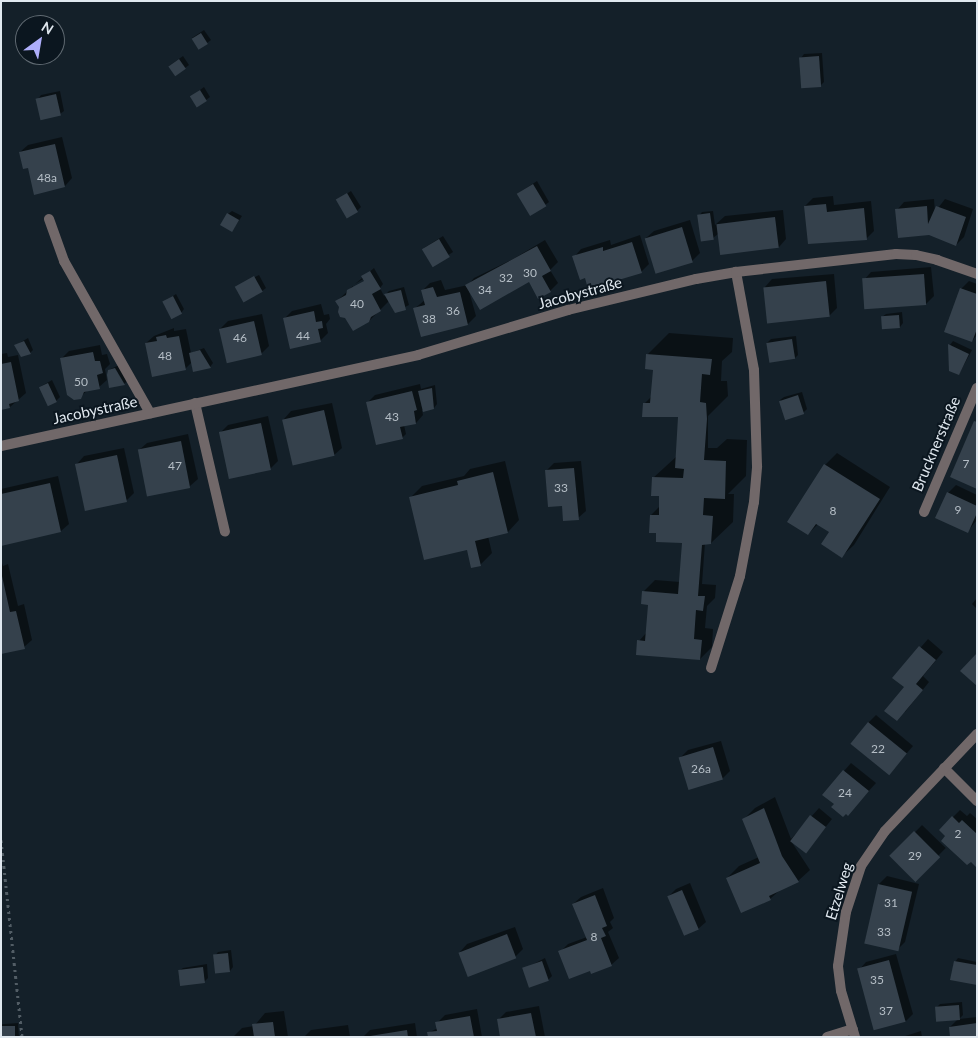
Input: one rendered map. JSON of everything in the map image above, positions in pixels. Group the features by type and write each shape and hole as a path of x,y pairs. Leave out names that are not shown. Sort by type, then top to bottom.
{"street":[{"path":"49,219 64,261 150,413"},
{"name":"Jacobystraße","path":"1,446 418,355 568,310 696,279 736,272 896,254 930,258 977,274"},
{"path":"711,668 740,576 754,502 757,466 754,370 736,272"},
{"name":"Brucknerstraße","path":"924,512 977,388"},
{"path":"195,403 225,532"},
{"name":"Etzelweg","path":"854,1033 841,991 838,966 846,912 861,866 885,831 977,734"},
{"path":"944,768 977,801"},
{"path":"826,1037 854,1033"}],"path":[{"path":"1,840 22,1037"}],"building":[{"path":"201,33 208,44 199,50 192,39"},
{"path":"819,56 821,87 801,88 799,57"},
{"path":"179,59 186,69 175,76 168,66"},
{"path":"200,90 207,101 197,107 190,96"},
{"path":"56,94 61,115 40,120 36,99"},
{"path":"55,144 65,187 34,195 28,168 23,169 19,152"},
{"path":"533,184 546,206 530,216 517,194"},
{"path":"347,193 358,212 347,219 336,200"},
{"path":"826,204 827,212 864,208 867,240 808,244 804,206"},
{"path":"927,206 928,224 936,206 966,217 956,246 929,235 898,238 895,209"},
{"path":"227,213 239,220 232,232 220,225"},
{"path":"710,213 714,240 701,242 697,215"},
{"path":"775,217 779,248 720,255 716,224"},
{"path":"682,227 693,262 656,274 645,238"},
{"path":"439,239 450,257 433,267 422,249"},
{"path":"632,242 642,273 588,289 585,278 580,280 572,256 603,247 603,251"},
{"path":"537,246 551,271 542,276 551,292 538,299 529,282 480,310 465,285"},
{"path":"370,271 381,289 372,294 381,311 371,317 369,322 353,331 345,318 340,317 339,307 335,301 346,295 347,290 364,281 361,276"},
{"path":"924,274 926,305 864,309 862,278"},
{"path":"254,276 263,292 243,302 235,287"},
{"path":"826,281 830,317 767,323 763,288"},
{"path":"433,287 437,297 460,292 468,325 421,337 413,308 425,305 421,290"},
{"path":"960,288 977,294 977,329 972,342 944,332"},
{"path":"401,290 406,310 395,313 384,294"},
{"path":"173,296 182,314 171,319 162,301"},
{"path":"314,311 316,322 322,321 323,328 318,329 321,342 290,349 283,318"},
{"path":"899,315 900,328 882,329 881,316"},
{"path":"254,321 262,355 227,363 219,329"},
{"path":"166,335 167,338 179,336 186,370 152,377 145,343 157,341 156,337"},
{"path":"792,339 795,359 769,363 766,343"},
{"path":"24,341 31,354 21,357 14,345"},
{"path":"948,344 969,354 959,375 949,371"},
{"path":"200,350 211,368 193,372 189,353"},
{"path":"93,352 95,361 100,361 103,373 97,375 100,389 84,392 81,399 74,400 67,395 60,358"},
{"path":"646,354 712,359 710,375 702,374 700,402 706,403 707,419 704,460 726,461 725,499 704,498 703,515 713,516 711,544 702,545 698,596 705,596 703,611 696,610 694,639 702,640 700,660 636,655 637,640 645,641 648,605 641,604 642,591 678,594 682,543 656,542 656,533 649,533 650,515 659,515 659,496 651,496 652,477 683,478 684,469 675,468 678,417 642,417 643,403 650,403 653,370 645,369"},
{"path":"11,362 19,401 9,404 10,408 1,410 1,364"},
{"path":"115,368 125,385 109,388 108,370"},
{"path":"48,383 57,402 48,406 39,387"},
{"path":"432,388 434,409 423,412 418,391"},
{"path":"412,391 417,410 414,411 416,424 400,427 403,439 376,445 366,402"},
{"path":"798,395 804,414 785,420 779,401"},
{"path":"324,410 335,456 293,465 282,420"},
{"path":"974,421 977,422 977,489 950,477"},
{"path":"261,423 271,470 229,479 219,432"},
{"path":"181,441 190,488 147,497 138,449"},
{"path":"117,455 127,502 85,511 75,464"},
{"path":"824,464 880,499 842,558 821,544 829,532 816,524 808,535 787,522"},
{"path":"574,468 579,520 563,521 562,506 548,507 545,470"},
{"path":"493,472 508,533 475,541 481,566 471,568 467,550 424,560 409,497 458,485 457,481"},
{"path":"50,483 61,532 1,546 1,494"},
{"path":"947,492 977,506 977,513 968,533 935,518"},
{"path":"2,576 10,612 16,611 25,649 1,654"},
{"path":"919,646 936,660 916,684 923,690 897,721 884,711 904,687 892,678"},
{"path":"977,653 977,686 960,671"},
{"path":"868,722 907,753 889,775 850,744"},
{"path":"713,747 723,780 689,790 679,758"},
{"path":"843,770 869,791 848,816 846,814 843,817 831,807 834,804 822,795"},
{"path":"764,808 782,856 799,882 769,896 771,900 741,913 726,878 760,863 742,819"},
{"path":"810,815 826,827 806,853 790,841"},
{"path":"952,816 959,823 962,820 977,834 977,868 971,862 967,865 941,841 945,836 939,830"},
{"path":"914,831 940,857 915,882 889,856"},
{"path":"878,884 912,892 898,951 864,943"},
{"path":"682,890 699,930 684,936 667,896"},
{"path":"595,895 607,926 602,928 606,936 601,938 612,966 591,974 590,971 569,979 558,951 587,940 572,904"},
{"path":"507,934 516,958 468,977 458,953"},
{"path":"228,953 230,972 215,973 213,955"},
{"path":"889,960 906,1022 874,1030 857,969"},
{"path":"542,961 549,981 529,988 522,968"},
{"path":"954,961 977,965 977,985 950,980"},
{"path":"203,967 205,983 180,986 178,970"},
{"path":"959,1005 960,1020 936,1022 935,1007"},
{"path":"531,1013 536,1037 500,1037 497,1019"},
{"path":"470,1016 474,1037 428,1037 427,1032 437,1031 435,1022"},
{"path":"273,1022 275,1037 254,1037 252,1024"},
{"path":"977,1023 977,1037 950,1037 949,1027"},
{"path":"1,1026 15,1026 15,1037 1,1037"},
{"path":"407,1030 408,1037 370,1037 370,1036"}]}
